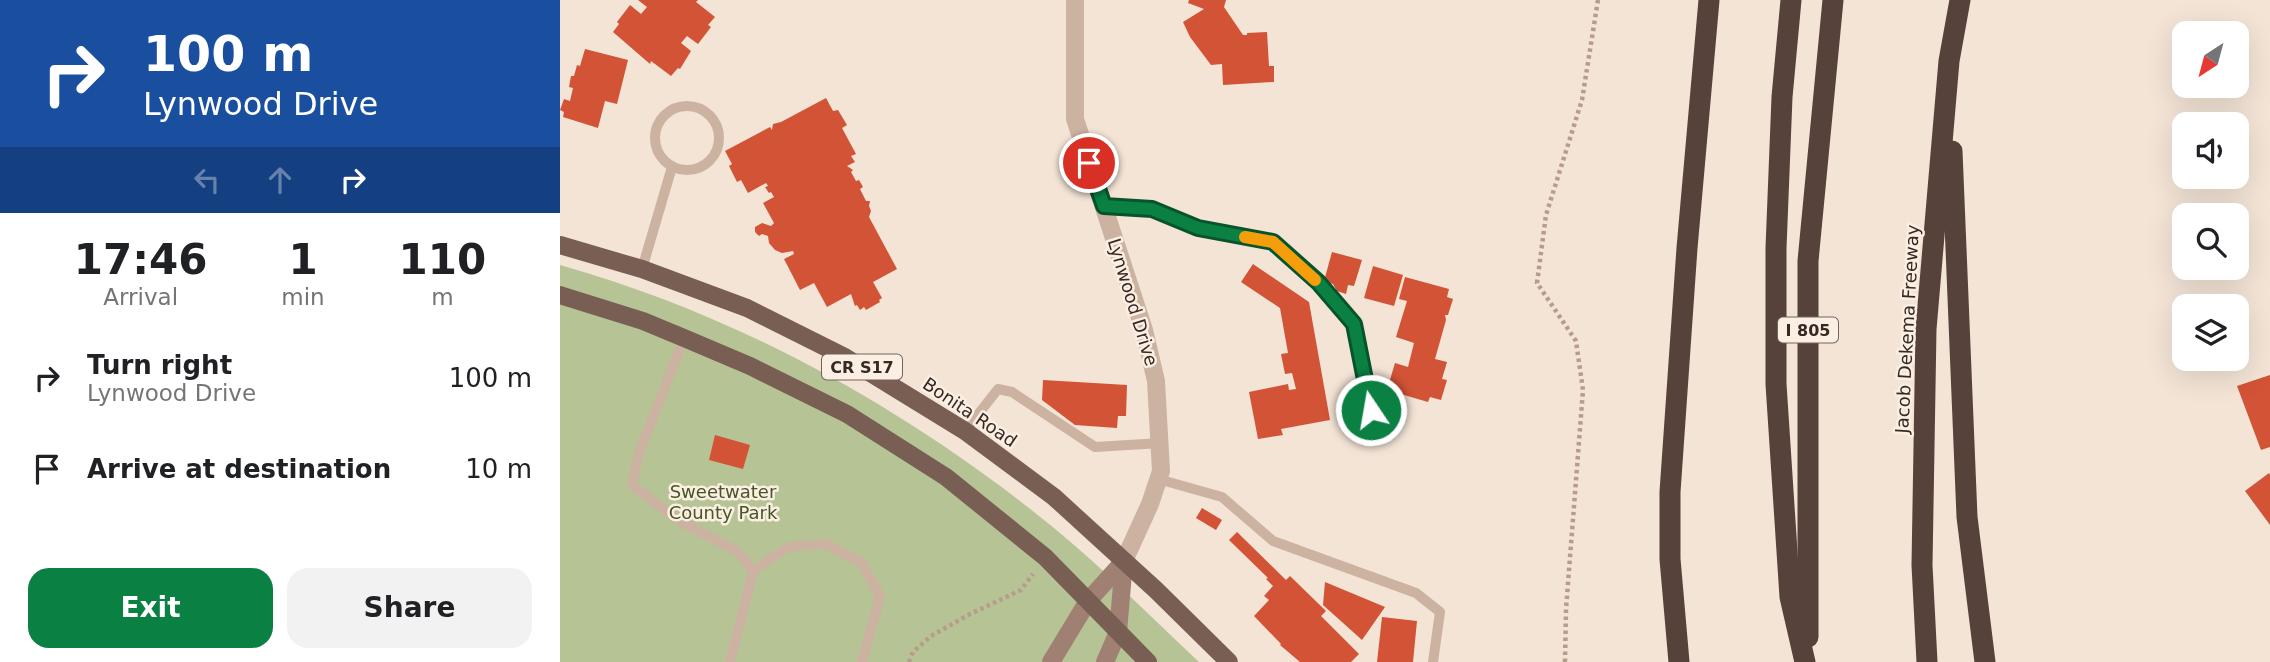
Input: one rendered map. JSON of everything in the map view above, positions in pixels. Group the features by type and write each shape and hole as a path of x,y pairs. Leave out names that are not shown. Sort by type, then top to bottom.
{"highway":[{"path":"1679,662 1670,559 1670,492 1687,248 1709,0"},
{"path":"1791,0 1782,97 1776,248 1776,384 1790,597 1807,662"},
{"name":"I 805","path":"1807,662 1808,261 1833,0"},
{"name":"Jacob Dekema Freeway","path":"1927,662 1922,565 1926,329 1949,61 1960,0"},
{"path":"1949,61 1967,517 1986,662"}],"main road":[{"name":"Bonita Road","path":"560,245 642,269 747,308 843,356 965,430 1054,497 1229,662"},
{"name":"CR S17","path":"560,295 643,321 750,366 848,414 946,477 1045,557 1149,662"},
{"path":"1051,662 1088,600 1124,561"},
{"path":"1105,662 1118,632 1124,561"}],"street":[{"name":"Lynwood Drive","path":"1075,0 1075,119 1144,330 1156,382 1161,443 1160,471 1150,504 1124,561"}],"lane":[{"path":"681,106 705,111 718,131 719,143 715,154 707,163 696,169 673,167 664,160 655,142 661,119 681,106"},
{"path":"642,269 673,167"},
{"path":"1104,206 1152,209 1198,228 1273,242 1318,282 1354,324 1371,410"},
{"path":"684,338 639,453 632,485 680,522 737,552 754,571"},
{"path":"965,430 998,389 1013,392 1095,447 1161,443"},
{"path":"1158,479 1222,497 1273,541 1416,593 1440,612 1433,662"},
{"path":"730,662 754,571 789,547 826,544 862,563 880,596 862,662"}],"path":[{"path":"1565,662 1566,608 1583,390 1576,341 1537,283 1546,215 1582,100 1598,0"},
{"path":"909,662 913,652 931,636 1021,590 1045,557"}],"green space":[{"name":"Sweetwater County Park","path":"560,265 693,311 820,371 882,406 999,485 1054,528 1199,662 560,662"}],"building":[{"path":"638,0 698,0 696,2 715,17 698,44 687,36 681,43 691,51 680,69 671,76 651,61 650,64 613,32 630,5 641,14 647,7"},
{"path":"1189,0 1226,0 1224,7 1243,35 1267,32 1269,66 1274,66 1274,82 1223,85 1222,64 1211,65 1190,37 1183,22 1204,9 1188,3"},
{"path":"585,49 628,60 617,104 605,101 598,128 563,117 564,112 560,110 564,99 570,101 573,88 569,87 571,76 574,76 577,65 580,66"},
{"path":"826,98 833,111 838,110 847,125 842,128 856,154 851,156 855,162 847,166 853,170 851,172 856,181 859,180 863,187 860,189 866,201 870,201 869,217 897,269 873,282 882,298 866,310 864,307 860,310 855,306 851,294 827,307 814,283 800,290 784,259 794,254 793,251 782,253 775,250 769,243 768,236 759,236 755,232 755,227 762,223 771,226 774,223 763,203 774,197 765,187 768,186 766,183 748,193 741,180 737,182 725,151 770,127 772,130 773,124"},
{"path":"1332,252 1362,260 1354,286 1348,285 1346,294 1324,281"},
{"path":"1253,264 1309,302 1330,420 1281,429 1283,435 1258,439 1249,392 1288,384 1289,390 1296,389 1292,373 1285,374 1281,354 1288,353 1280,308 1241,282"},
{"path":"1373,266 1403,275 1394,306 1364,298"},
{"path":"1405,277 1449,289 1447,297 1453,299 1448,315 1445,315 1435,359 1447,362 1442,379 1447,380 1441,400 1430,397 1428,402 1387,390 1395,363 1408,367 1414,343 1396,337 1407,301 1399,299"},
{"path":"2270,375 2270,447 2261,450 2237,386"},
{"path":"1043,380 1127,385 1126,416 1118,416 1117,428 1075,425 1042,400"},
{"path":"715,435 750,445 743,469 709,460"},
{"path":"2269,473 2270,475 2270,525 2245,491"},
{"path":"1202,508 1222,520 1216,530 1196,518"},
{"path":"1237,532 1286,580 1290,576 1326,611 1321,616 1359,654 1351,662 1300,662 1280,645 1254,616 1269,600 1264,596 1273,586 1229,540"},
{"path":"1325,582 1385,607 1362,640 1323,605"},
{"path":"1382,617 1417,621 1413,662 1377,662"}],"slow traffic":[{"path":"1245,237 1273,242 1315,280"}],"route":[{"path":"1089,163 1104,206 1152,209 1198,228 1273,242 1318,282 1354,324 1371,410"}]}
